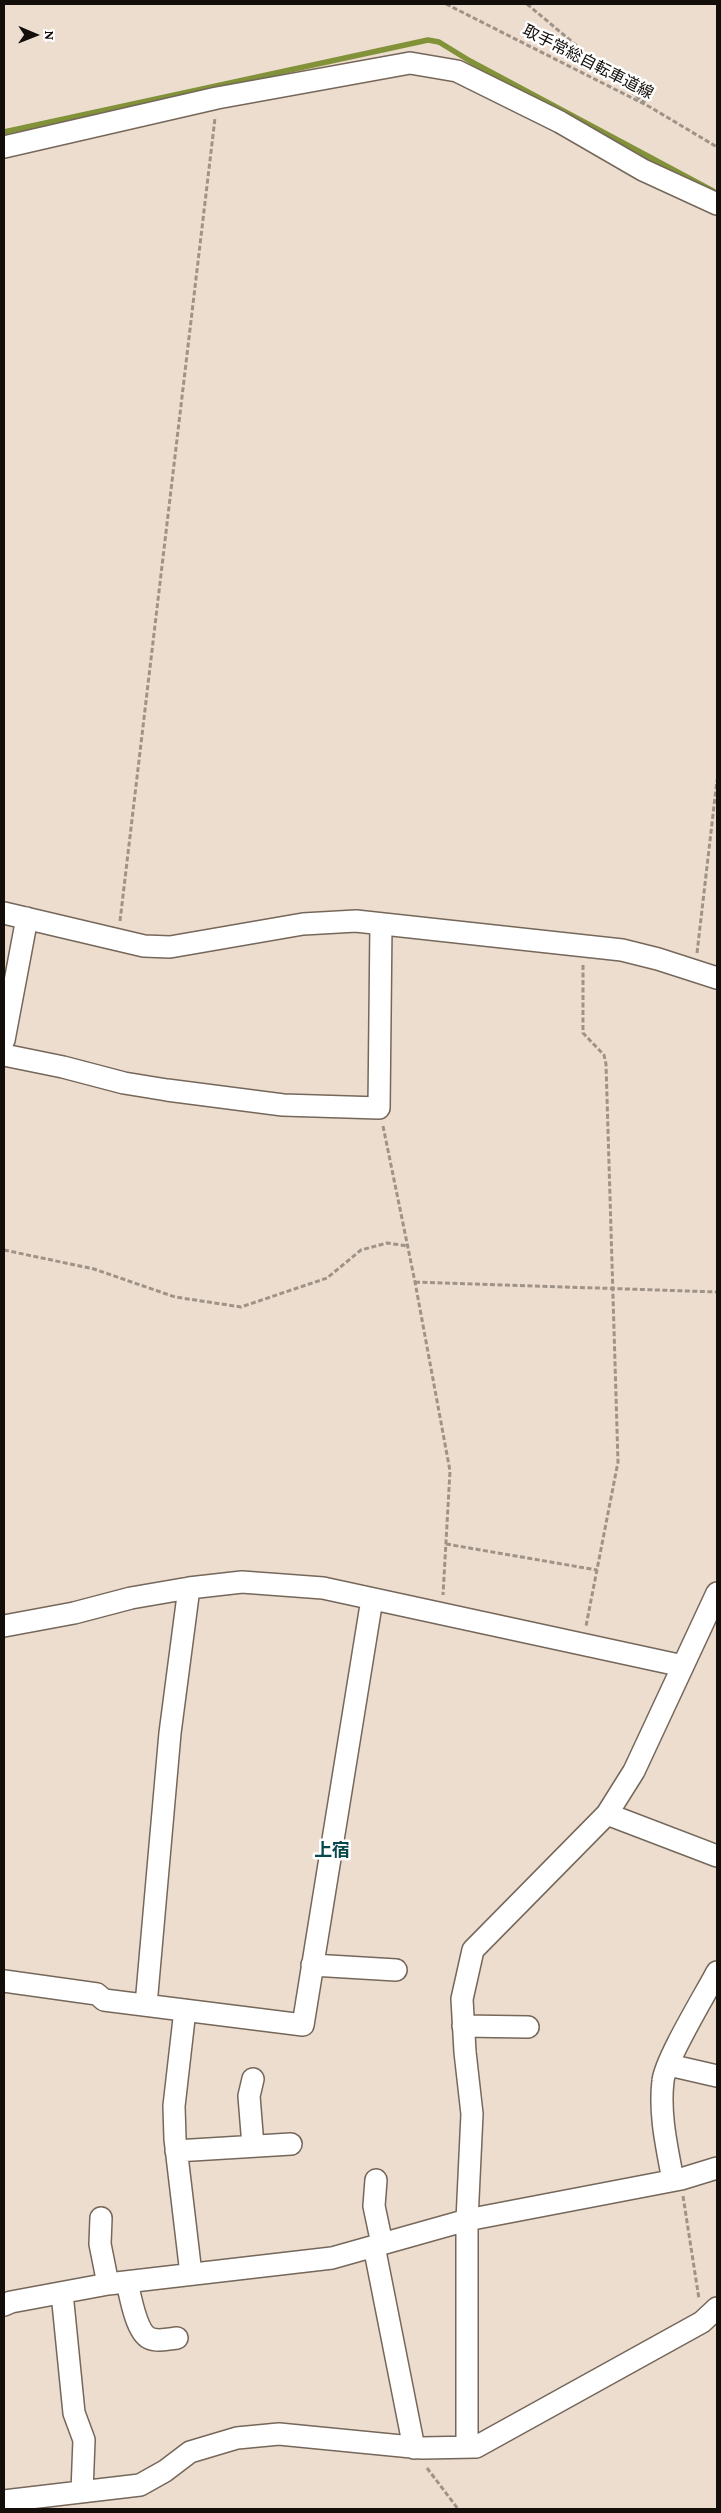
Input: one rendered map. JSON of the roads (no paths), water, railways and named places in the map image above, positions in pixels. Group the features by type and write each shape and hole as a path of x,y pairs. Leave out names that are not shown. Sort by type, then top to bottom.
{"street":[{"path":"4,147 217,98 410,63 457,71 560,122 643,170 717,204"},
{"path":"4,913 118,942 170,947 303,924 356,921 622,950 717,978"},
{"path":"4,1040 27,918"},
{"path":"4,1055 63,1067 124,1083 167,1090 283,1105 379,1108 381,924"},
{"path":"4,1626 74,1613 131,1598 189,1588 242,1582 323,1588 682,1666"},
{"path":"146,2005 170,1733 189,1588"},
{"path":"466,2447 467,2220 472,2114 462,1998 473,1950 607,1814 634,1771 717,1593"},
{"path":"4,1981 96,1994 104,2000 303,2025 372,1599"},
{"path":"607,1814 717,1856"},
{"path":"312,1965 396,1970"},
{"path":"677,2179 663,2121 663,2080 717,1972"},
{"path":"185,2010 174,2106 176,2150 191,2274"},
{"path":"463,2026 528,2026"},
{"path":"669,2065 717,2076"},
{"path":"252,2146 250,2096 253,2079"},
{"path":"176,2150 291,2144"},
{"path":"5,2299 117,2283 332,2258 467,2220 677,2179 717,2168"},
{"path":"376,2180 374,2206 378,2245 418,2448"},
{"path":"101,2218 100,2244 117,2283 144,2333 149,2338 159,2340 177,2338"},
{"path":"62,2292 74,2413 84,2440 82,2492"},
{"path":"4,2501 140,2485 165,2471 190,2452 237,2438 279,2434 418,2448 476,2447 710,2315"}],"waterway":[{"path":"4,132 428,40 439,42 470,61 713,191"}],"district":[{"name":"上宿","path":"332,1850"}]}
